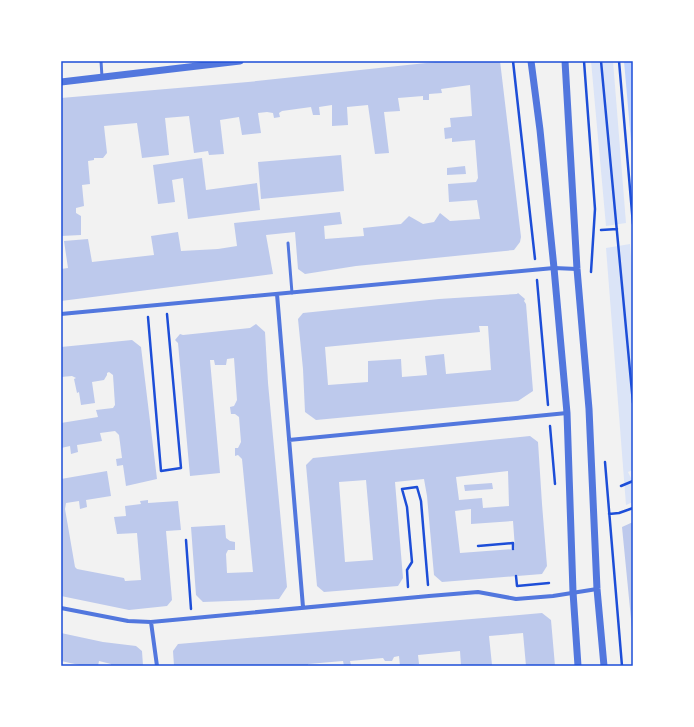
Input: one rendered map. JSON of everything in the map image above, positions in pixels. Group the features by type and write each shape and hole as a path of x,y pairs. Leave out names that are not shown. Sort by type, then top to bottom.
{"street":[{"path":"61,82 240,61"},
{"path":"531,61 540,130 567,413 573,592 578,666"},
{"path":"565,61 577,270 589,409 597,588 604,666"},
{"path":"61,314 536,269 554,268 577,270"},
{"path":"277,294 303,607"},
{"path":"289,440 567,413"},
{"path":"61,608 128,621 151,622 192,617 478,592 516,599 597,588"},
{"path":"151,622 157,666"}],"lane":[{"path":"101,61 102,77"},
{"path":"288,243 292,292"}],"path":[{"path":"513,61 536,269 556,484"},
{"path":"584,61 595,209 592,251 592,280"},
{"path":"601,61 633,404"},
{"path":"620,61 633,224"},
{"path":"601,230 617,229"},
{"path":"147,306 161,471 181,468 166,304"},
{"path":"605,459 622,666"},
{"path":"621,486 633,481"},
{"path":"408,598 407,570 412,562 408,507 402,489 417,487 421,501 428,596"},
{"path":"609,514 619,514 633,508"},
{"path":"186,540 192,617"},
{"path":"478,546 513,543 513,549"},
{"path":"517,586 549,583"}],"shaded area":[{"path":"591,61 613,61 626,223 606,226"},
{"path":"630,244 633,282 633,470 628,472 633,482 633,502 626,505 606,248"}],"water":[{"path":"624,61 633,61 633,164"}],"building":[{"path":"445,61 500,61 521,237 520,242 514,250 356,266 305,274 298,269 295,232 266,235 273,274 61,301 61,269 68,268 64,241 88,239 92,262 154,255 151,236 178,232 181,251 218,249 237,246 234,223 340,212 342,224 324,226 325,239 364,236 363,228 401,224 409,216 423,224 434,222 440,213 450,221 480,219 477,200 449,202 448,184 476,182 478,178 475,140 452,142 452,138 445,139 444,128 451,127 450,118 472,116 470,85 441,89 442,93 429,94 429,100 423,100 423,96 398,98 400,111 384,112 389,153 375,154 368,105 347,107 348,125 332,126 332,105 319,107 320,115 313,115 311,107 282,111 279,113 280,117 274,118 273,113 258,113 261,133 242,135 239,117 220,120 224,154 209,155 208,151 194,153 189,116 165,118 169,155 142,158 137,123 104,126 107,153 103,158 94,158 94,160 88,161 90,184 82,185 84,206 76,208 76,213 81,216 81,235 61,236 61,98 248,82"},
{"path":"341,155 344,191 261,199 258,162"},
{"path":"202,158 206,190 257,183 260,210 188,219 183,178 172,180 175,202 158,204 153,165"},
{"path":"465,166 466,174 447,175 447,168"},
{"path":"518,293 525,299 524,301 526,304 533,391 518,401 316,420 305,412 303,369 298,319 303,313 439,299","holes":["479,326 488,326 491,370 446,374 444,354 425,356 427,375 402,377 401,359 368,361 368,382 328,385 325,347 480,332"]},
{"path":"256,324 265,332 268,383 287,587 279,599 203,602 196,595 191,527 225,525 226,538 235,542 235,550 228,550 226,554 227,573 253,572 242,459 238,455 235,456 235,448 238,448 241,442 239,417 235,414 231,414 230,407 234,406 237,400 234,358 227,359 226,365 215,365 214,360 210,360 220,473 190,476 178,343 175,340 180,334 183,335 250,328"},
{"path":"132,340 141,347 157,479 126,486 123,465 117,466 116,459 122,458 119,435 115,431 100,433 102,441 77,445 78,452 71,454 70,446 61,448 61,423 98,417 96,410 113,408 115,405 113,375 109,372 104,380 92,382 95,403 81,405 79,392 77,393 74,379 76,378 72,376 61,377 61,347"},
{"path":"530,436 538,442 547,566 542,574 442,582 434,575 427,496 424,479 395,482 403,578 398,586 324,592 317,586 306,465 313,458","holes":["508,471 509,506 483,508 482,498 459,500 456,477","366,480 373,560 345,562 339,482","471,509 471,524 513,521 515,549 460,553 455,511"]},
{"path":"107,471 111,496 86,500 87,507 80,509 79,501 66,503 65,509 75,567 77,569 124,578 125,581 141,580 137,533 117,534 114,517 126,516 125,506 141,504 140,501 148,500 148,503 178,501 181,530 166,531 172,600 167,606 129,610 61,596 61,479"},
{"path":"492,483 493,489 465,491 464,485"},
{"path":"633,522 633,629 632,629 622,527"},
{"path":"542,613 551,620 555,666 526,666 523,633 489,636 491,666 461,666 460,651 418,655 419,664 400,666 399,656 394,657 392,661 385,661 383,658 350,661 351,665 344,666 343,661 308,664 308,666 174,666 173,651 178,644"},
{"path":"61,633 103,642 136,646 142,651 143,666 111,666 111,664 99,661 98,666 84,666 61,661"}]}
